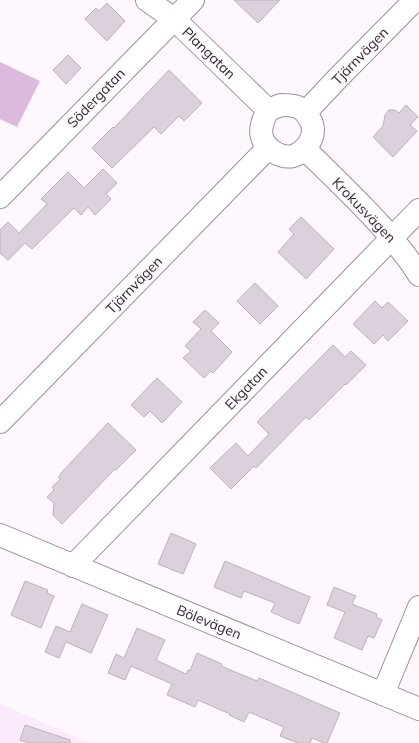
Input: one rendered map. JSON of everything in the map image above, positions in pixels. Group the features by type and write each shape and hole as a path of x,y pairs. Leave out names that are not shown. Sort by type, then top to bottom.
{"street":[{"name":"Plangatan","path":"147,0 174,19 268,110"},
{"name":"Södergatan","path":"0,197 193,0"},
{"name":"Tjärnvägen","path":"306,112 415,0"},
{"path":"281,105 294,105 306,112 312,124 312,138 305,149 293,156 280,156 268,148 261,136 262,123 268,110 281,105"},
{"name":"Tjärnvägen","path":"0,422 268,148"},
{"name":"Krokusvägen","path":"305,149 368,211 413,264 419,275"},
{"name":"Ekgatan","path":"73,566 419,210"},
{"name":"Bölevägen","path":"0,535 419,709"},
{"path":"383,694 419,607"}],"shaded area":[{"path":"0,62 40,81 17,127 0,119"},
{"path":"0,704 90,743 0,743"}],"building":[{"path":"234,0 280,0 258,23"},
{"path":"107,3 125,21 107,41 85,19 96,8 99,11"},
{"path":"68,55 81,68 66,84 53,70"},
{"path":"169,70 202,103 184,121 179,116 161,134 154,127 112,168 92,148 113,127 114,128"},
{"path":"406,105 418,117 410,125 417,131 393,157 373,137 383,126 385,115 389,110 395,110 399,113"},
{"path":"103,169 117,183 106,194 111,199 95,215 88,207 81,215 74,208 32,249 25,243 8,260 0,253 0,230 8,222 19,233 47,204 41,199 68,172 84,188"},
{"path":"301,217 334,249 306,279 278,252 294,234 289,229"},
{"path":"255,283 278,306 260,324 237,301"},
{"path":"375,301 382,308 388,302 408,321 388,341 383,335 374,344 353,324"},
{"path":"205,310 219,323 211,331 232,352 213,373 211,371 204,378 183,358 191,351 185,346 201,329 193,322"},
{"path":"333,345 345,357 351,351 366,365 309,420 306,417 256,468 254,466 231,489 210,468 236,443 248,456 269,434 257,422"},
{"path":"157,378 182,402 162,423 150,411 144,417 131,405"},
{"path":"108,423 136,450 116,470 115,469 62,524 53,515 54,503 47,497 54,490 52,487 61,479 58,477 61,475 60,474"},
{"path":"171,533 196,544 183,574 158,564"},
{"path":"225,561 310,597 299,624 271,612 275,603 244,591 241,598 214,587"},
{"path":"25,581 48,590 47,593 54,596 41,628 11,615"},
{"path":"334,587 356,596 352,604 377,614 376,617 382,620 374,638 368,636 362,650 334,638 345,612 327,605"},
{"path":"82,604 108,615 91,653 66,642 59,658 45,652 56,626 70,632"},
{"path":"137,628 165,640 156,660 186,674 188,670 190,671 197,653 222,664 221,666 257,681 259,678 340,713 327,743 312,738 310,743 298,743 280,736 284,727 249,712 244,722 198,700 195,707 167,695 172,684 131,666 125,680 108,673 116,654 124,658"},
{"path":"25,725 70,740 70,743 29,743 20,740"}]}
